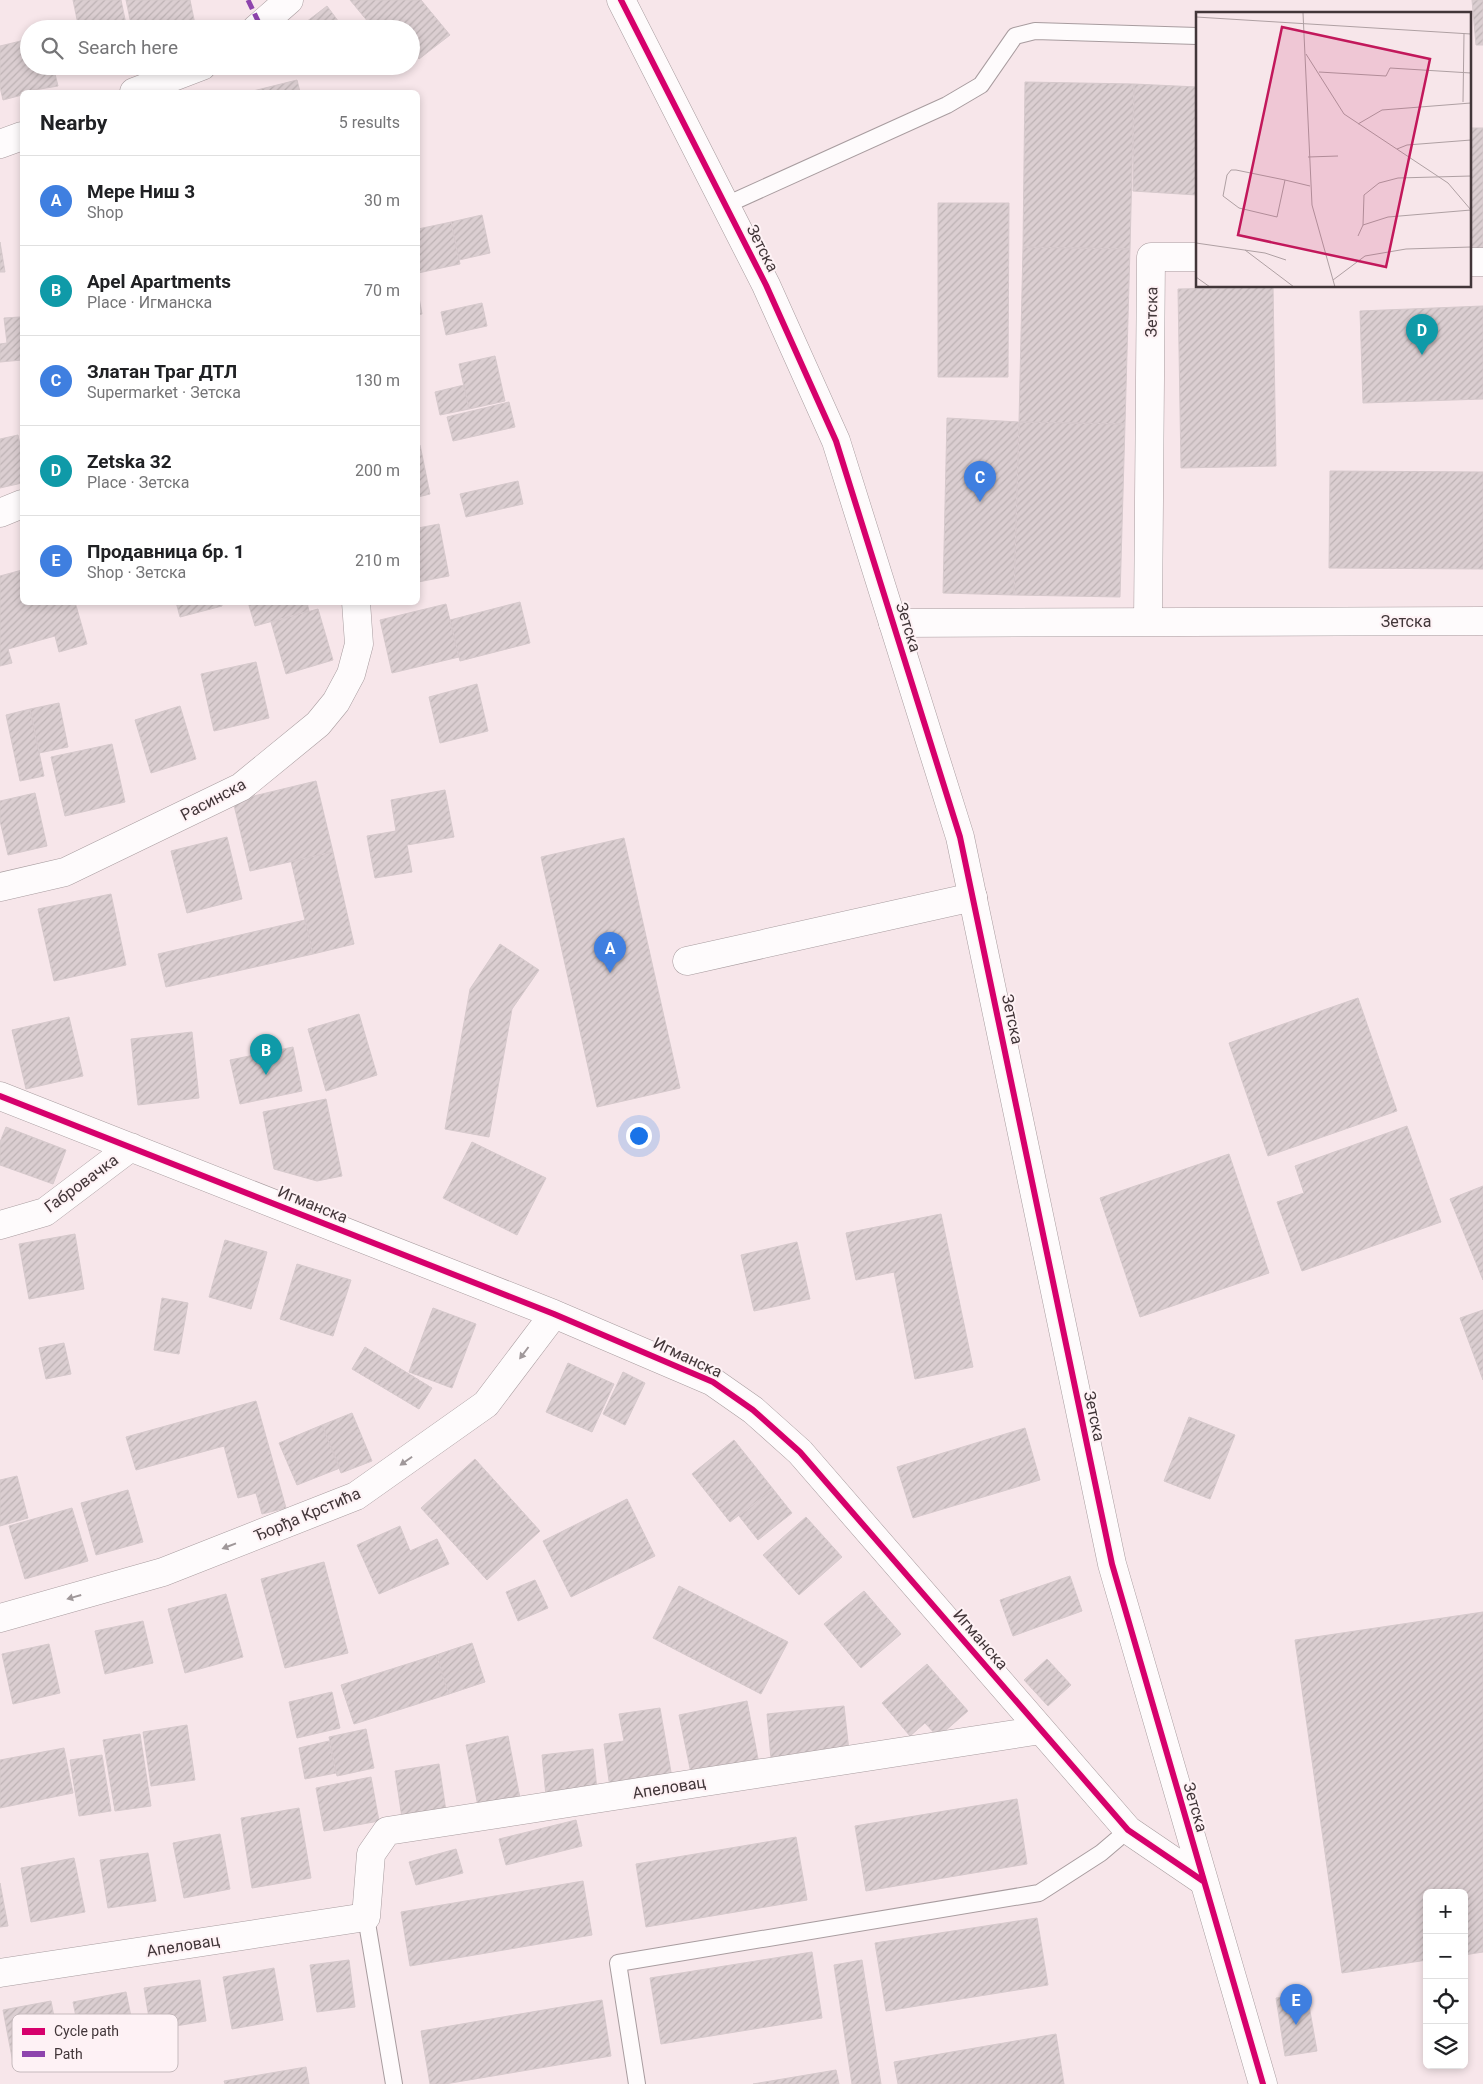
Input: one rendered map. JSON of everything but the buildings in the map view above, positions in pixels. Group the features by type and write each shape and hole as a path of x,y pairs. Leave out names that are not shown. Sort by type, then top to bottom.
{"street":[{"path":"266,20 289,0"},
{"name":"Зетска","path":"621,0 766,285 836,441 960,837 1112,1564 1202,1881 1263,2084"},
{"path":"139,90 178,75"},
{"path":"0,144 20,137"},
{"name":"Зетска","path":"1148,622 1151,257 1196,257"},
{"path":"1470,262 1483,262"},
{"path":"0,512 20,505"},
{"name":"Расинска","path":"0,887 65,872 240,788 318,724 336,702 351,674 359,644 356,605"},
{"name":"Зетска","path":"893,623 1483,620"},
{"path":"687,961 973,897"},
{"name":"Игманска","path":"0,1096 554,1314 714,1382 753,1410 800,1452 1128,1830 1202,1881"},
{"name":"Габровачка","path":"0,1225 45,1212 131,1147"},
{"name":"Ђорђа Крстића","path":"0,1618 163,1572 356,1496 486,1404 554,1314"},
{"name":"Апеловац","path":"0,1973 366,1917 371,1854 387,1831 1041,1730"}],"lane":[{"path":"726,205 947,105 981,85 1014,36 1035,31 1196,36"},
{"path":"637,2084 618,1962 1038,1893 1101,1853 1128,1830"},
{"name":"Апеловац","path":"366,1917 394,2084"}],"marked path":[{"path":"248,0 258,20"}],"cycle path":[{"path":"621,0 766,285 836,441 960,837 1112,1564 1263,2084"},
{"path":"0,1096 554,1314 713,1382 753,1410 800,1452 1128,1830 1203,1881"}],"place":[{"name":"Zetska 32","path":"1422,355"},
{"name":"Златан Траг ДТЛ","path":"980,502"},
{"name":"Мере Ниш 3","path":"610,973"},
{"name":"Apel Apartments","path":"266,1075"},
{"name":"Продавница бр. 1","path":"1296,2025"}]}
